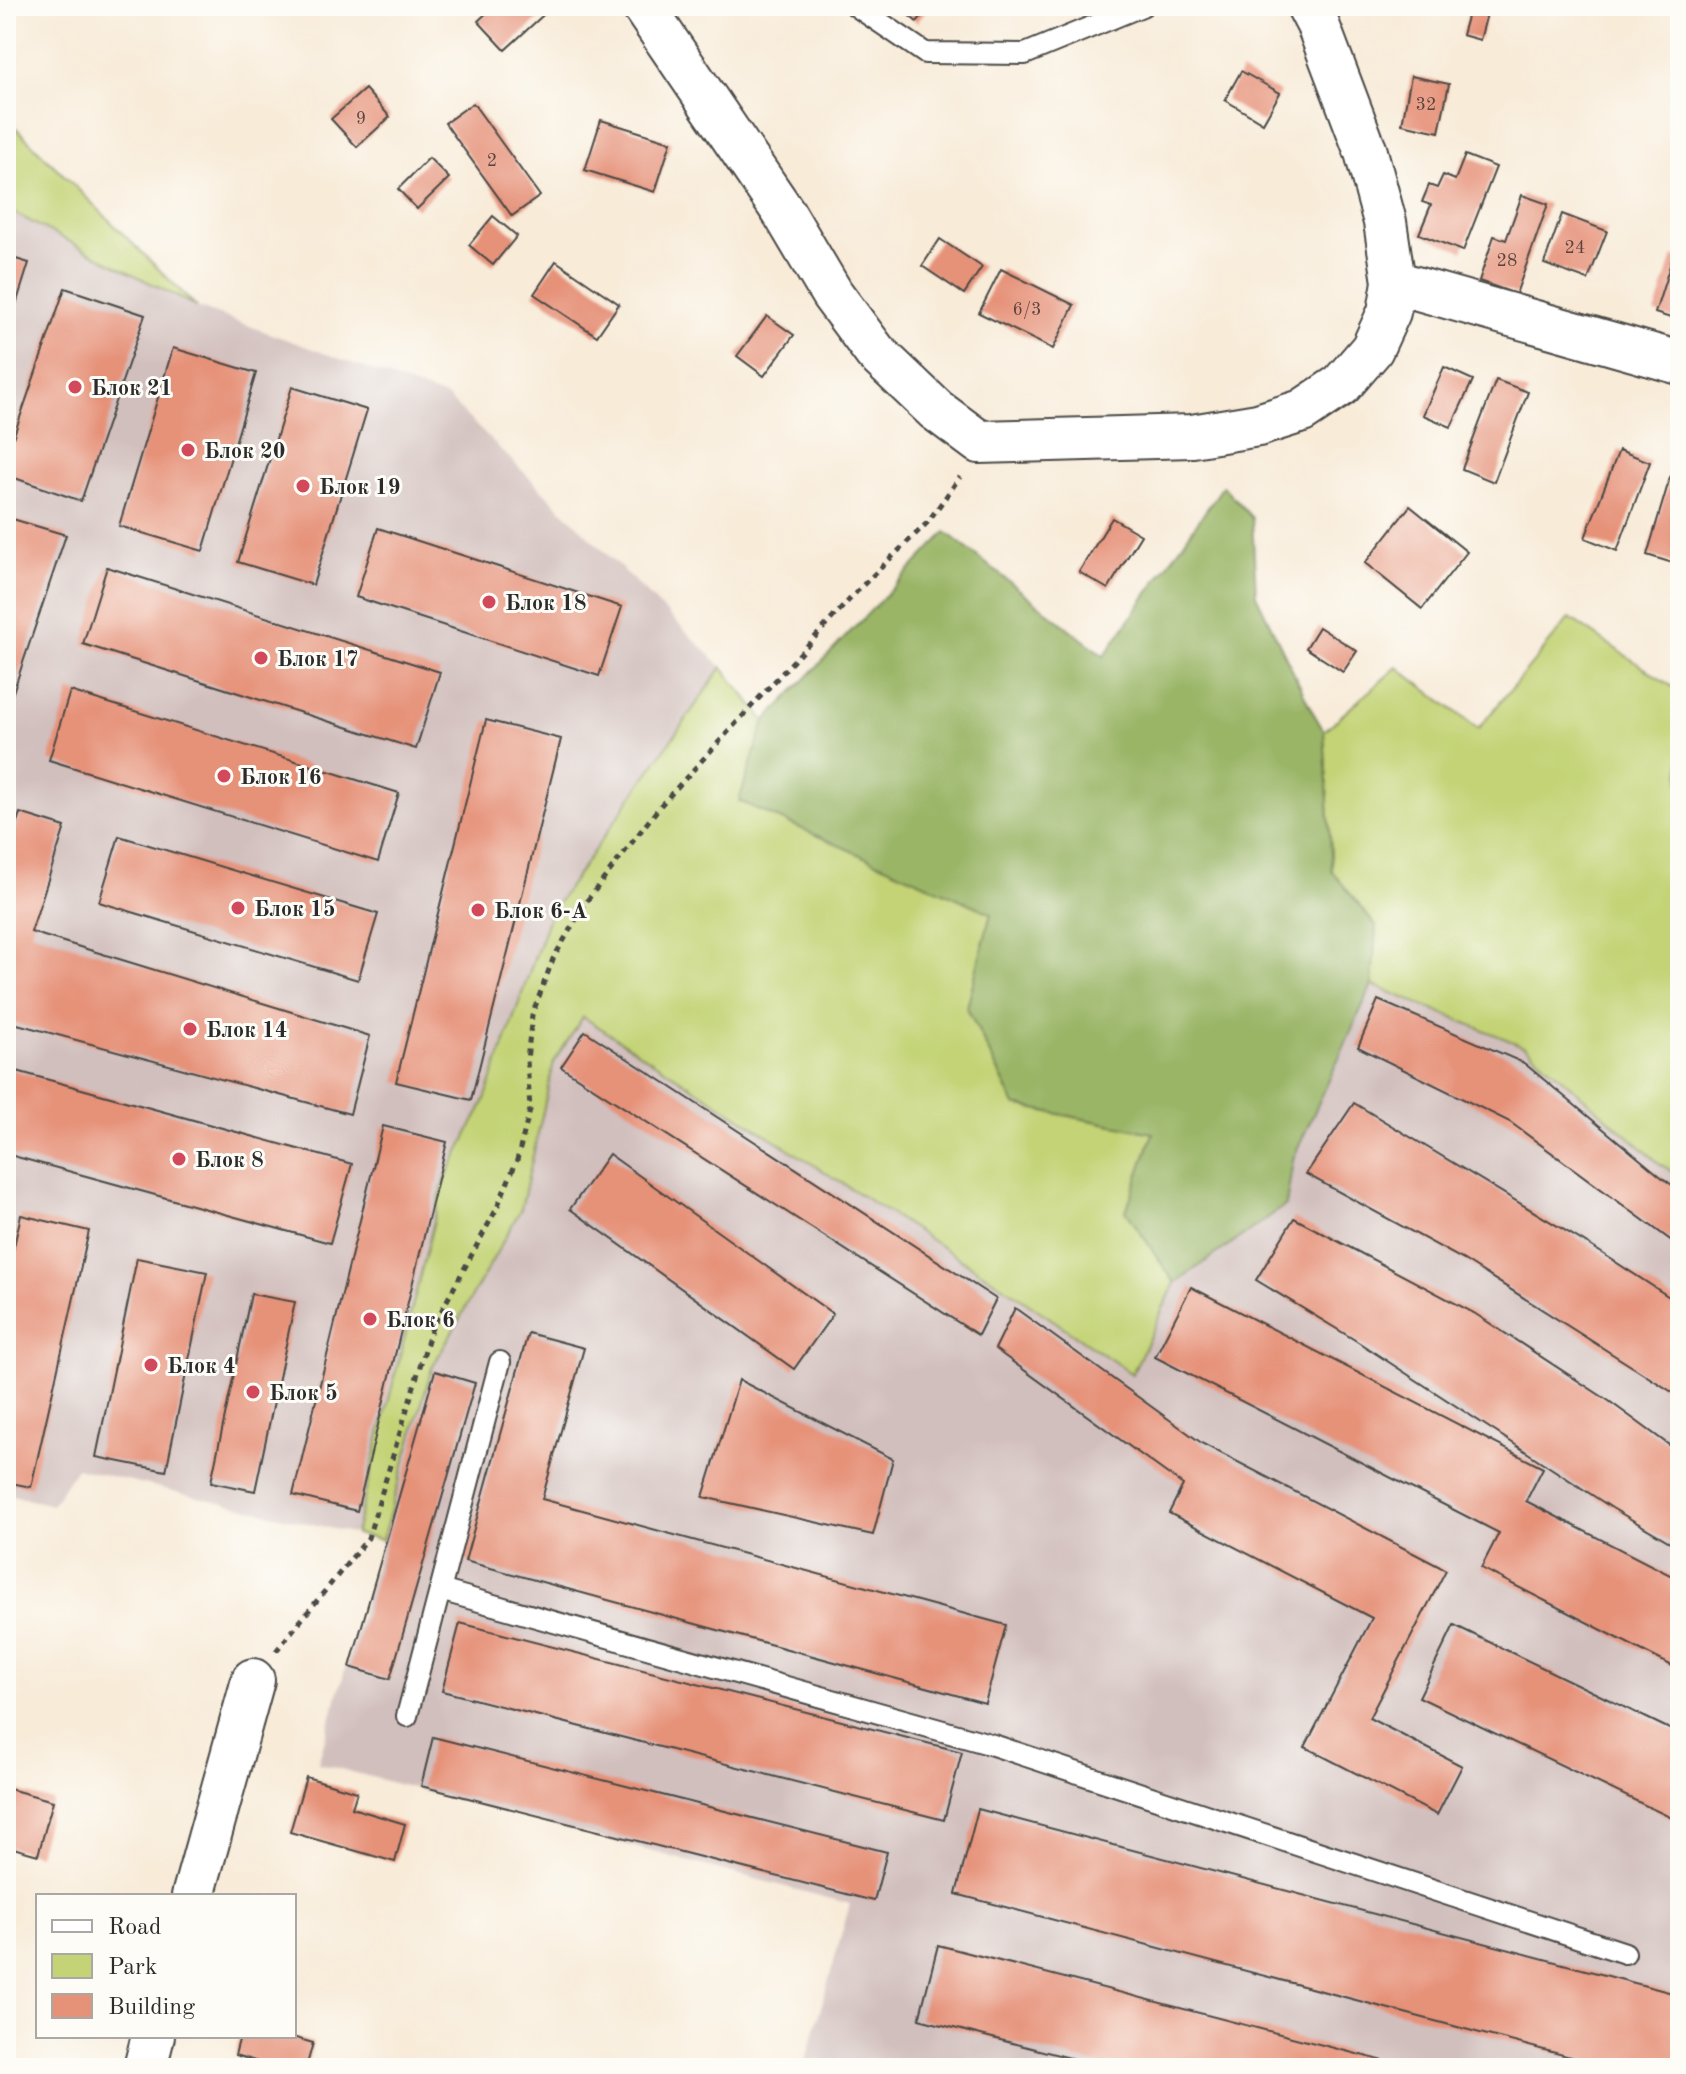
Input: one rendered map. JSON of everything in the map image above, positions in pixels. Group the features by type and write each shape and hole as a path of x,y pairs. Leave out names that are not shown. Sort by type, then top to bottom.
{"street":[{"path":"643,6 784,213 832,294 875,352 936,410 979,442 1192,436 1258,425 1302,411 1341,385 1372,349 1389,312 1394,282 1385,222 1366,152 1308,6"},
{"path":"1394,282 1680,363"},
{"path":"194,1894 253,1680"},
{"path":"145,2068 152,2038"}],"lane":[{"path":"856,6 925,53 1025,54 1142,6"},
{"path":"407,1716 500,1362"},
{"path":"440,1590 993,1745 1625,1953"}],"path":[{"path":"253,1680 368,1538 431,1330 496,1210 517,1160 530,1110 527,1060 532,1015 553,959 586,902 661,805 861,587 927,523 956,485 979,442"}],"shaded area":[{"path":"6,209 197,307 448,398 722,667 550,914 484,1102 444,1181 355,1534 76,1468 52,1505 6,1494"},
{"path":"1372,985 1526,1047 1680,1178 1680,2068 804,2068 850,1904 318,1763 432,1368 521,1209 554,1062 583,1017 1012,1292 1131,1374 1175,1283 1286,1205 1293,1159"}],"green space":[{"path":"6,118 197,307 6,209"},
{"path":"1223,486 1252,518 1256,595 1324,731 1332,871 1376,926 1372,985 1293,1159 1286,1205 1175,1283 1126,1211 1153,1133 1015,1105 967,1008 991,913 739,801 765,721 946,532 1104,656"},
{"path":"1570,618 1680,692 1680,1177 1659,1163 1526,1047 1372,985 1376,926 1332,871 1324,731 1397,667 1478,729"},
{"path":"722,667 765,721 740,801 991,913 967,1008 1015,1105 1153,1133 1127,1211 1175,1283 1132,1374 1012,1292 583,1017 554,1062 521,1209 432,1368 382,1540 355,1534 444,1181 484,1102 550,914"}],"building":[{"path":"494,6 553,6 505,50 478,21"},
{"path":"897,6 930,6 917,22"},
{"path":"1470,6 1489,6 1480,40 1462,35"},
{"path":"1241,71 1280,93 1263,123 1225,100"},
{"path":"1411,76 1449,84 1439,132 1402,124"},
{"path":"365,89 390,117 357,147 331,119"},
{"path":"473,103 540,196 512,216 445,123"},
{"path":"601,120 671,142 655,192 585,170"},
{"path":"1465,155 1496,167 1463,251 1419,234 1431,205 1422,202 1429,185 1437,188 1443,175 1455,180"},
{"path":"429,158 449,178 417,209 398,189"},
{"path":"1522,195 1548,204 1516,294 1479,281 1494,236 1506,240"},
{"path":"1562,214 1607,231 1588,280 1544,264"},
{"path":"493,216 517,236 493,265 469,245"},
{"path":"940,239 982,267 964,294 922,266"},
{"path":"6,256 29,263 7,333 6,333"},
{"path":"1673,256 1680,259 1680,321 1655,313"},
{"path":"556,261 619,304 597,336 534,294"},
{"path":"1001,269 1074,305 1053,349 979,313"},
{"name":"Блок 21","path":"65,288 145,315 81,501 6,475 6,458"},
{"path":"767,316 794,335 764,376 737,356"},
{"name":"Блок 20","path":"173,348 256,373 203,551 119,526"},
{"path":"1444,367 1473,380 1451,427 1423,415"},
{"path":"1496,380 1528,392 1494,482 1462,469"},
{"name":"Блок 19","path":"292,387 367,410 313,585 238,562"},
{"path":"1679,447 1680,561 1679,565 1647,555"},
{"path":"1619,450 1650,462 1617,551 1585,538"},
{"path":"1410,506 1467,552 1422,609 1365,563"},
{"path":"6,517 66,535 7,710 6,710"},
{"path":"1112,518 1141,535 1108,589 1079,572"},
{"name":"Блок 18","path":"378,528 622,607 599,676 356,597"},
{"name":"Блок 17","path":"107,567 440,672 416,749 83,644"},
{"path":"1319,627 1357,651 1343,672 1306,648"},
{"name":"Блок 16","path":"70,691 399,793 378,862 49,760"},
{"name":"Блок 6-А","path":"486,720 561,739 471,1100 396,1082"},
{"name":"Блок 14","path":"20,813 65,827 31,932 370,1036 350,1114 6,1021 6,856"},
{"name":"Блок 15","path":"119,836 378,914 358,980 99,902"},
{"path":"1378,1000 1524,1063 1680,1191 1680,1247 1510,1122 1358,1047"},
{"path":"585,1031 996,1299 978,1335 561,1067"},
{"name":"Блок 8","path":"6,1068 352,1164 330,1243 6,1154"},
{"path":"1354,1103 1594,1248 1680,1304 1680,1397 1464,1260 1306,1174"},
{"name":"Блок 6","path":"383,1126 447,1142 357,1511 293,1495"},
{"path":"609,1154 833,1314 794,1369 570,1209"},
{"path":"21,1215 89,1231 31,1487 6,1482 6,1282"},
{"path":"1294,1218 1474,1313 1609,1401 1680,1453 1680,1548 1612,1508 1355,1340 1256,1280"},
{"name":"Блок 4","path":"137,1258 207,1272 166,1471 96,1457"},
{"path":"1191,1287 1543,1468 1526,1501 1680,1580 1680,1670 1481,1568 1499,1533 1155,1357"},
{"name":"Блок 5","path":"251,1294 295,1302 255,1491 211,1482"},
{"path":"1015,1308 1203,1444 1446,1570 1369,1718 1462,1766 1437,1815 1305,1747 1372,1618 1169,1513 1183,1485 995,1349"},
{"path":"528,1333 584,1348 542,1499 1006,1625 985,1703 465,1561"},
{"path":"435,1371 475,1383 390,1679 350,1667"},
{"path":"739,1380 893,1459 873,1535 703,1497"},
{"path":"460,1623 962,1752 944,1820 442,1691"},
{"path":"1454,1625 1680,1734 1680,1822 1419,1697"},
{"path":"433,1737 887,1852 874,1901 421,1786"},
{"path":"306,1777 357,1792 352,1808 405,1824 395,1862 290,1832"},
{"path":"6,1788 53,1801 38,1855 6,1846"},
{"path":"978,1809 1680,1995 1680,2068 1612,2068 956,1894"},
{"path":"938,1945 1407,2068 1109,2068 919,2019"},
{"path":"239,2038 296,2038 313,2043 306,2068 279,2068 235,2055"}],"place":[{"name":"Блок 21","path":"75,387"},
{"name":"Блок 20","path":"188,450"},
{"name":"Блок 19","path":"303,486"},
{"name":"Блок 18","path":"489,602"},
{"name":"Блок 17","path":"261,658"},
{"name":"Блок 16","path":"224,776"},
{"name":"Блок 15","path":"238,908"},
{"name":"Блок 6-А","path":"478,910"},
{"name":"Блок 14","path":"190,1029"},
{"name":"Блок 8","path":"179,1159"},
{"name":"Блок 6","path":"370,1319"},
{"name":"Блок 4","path":"151,1365"},
{"name":"Блок 5","path":"253,1392"}]}
